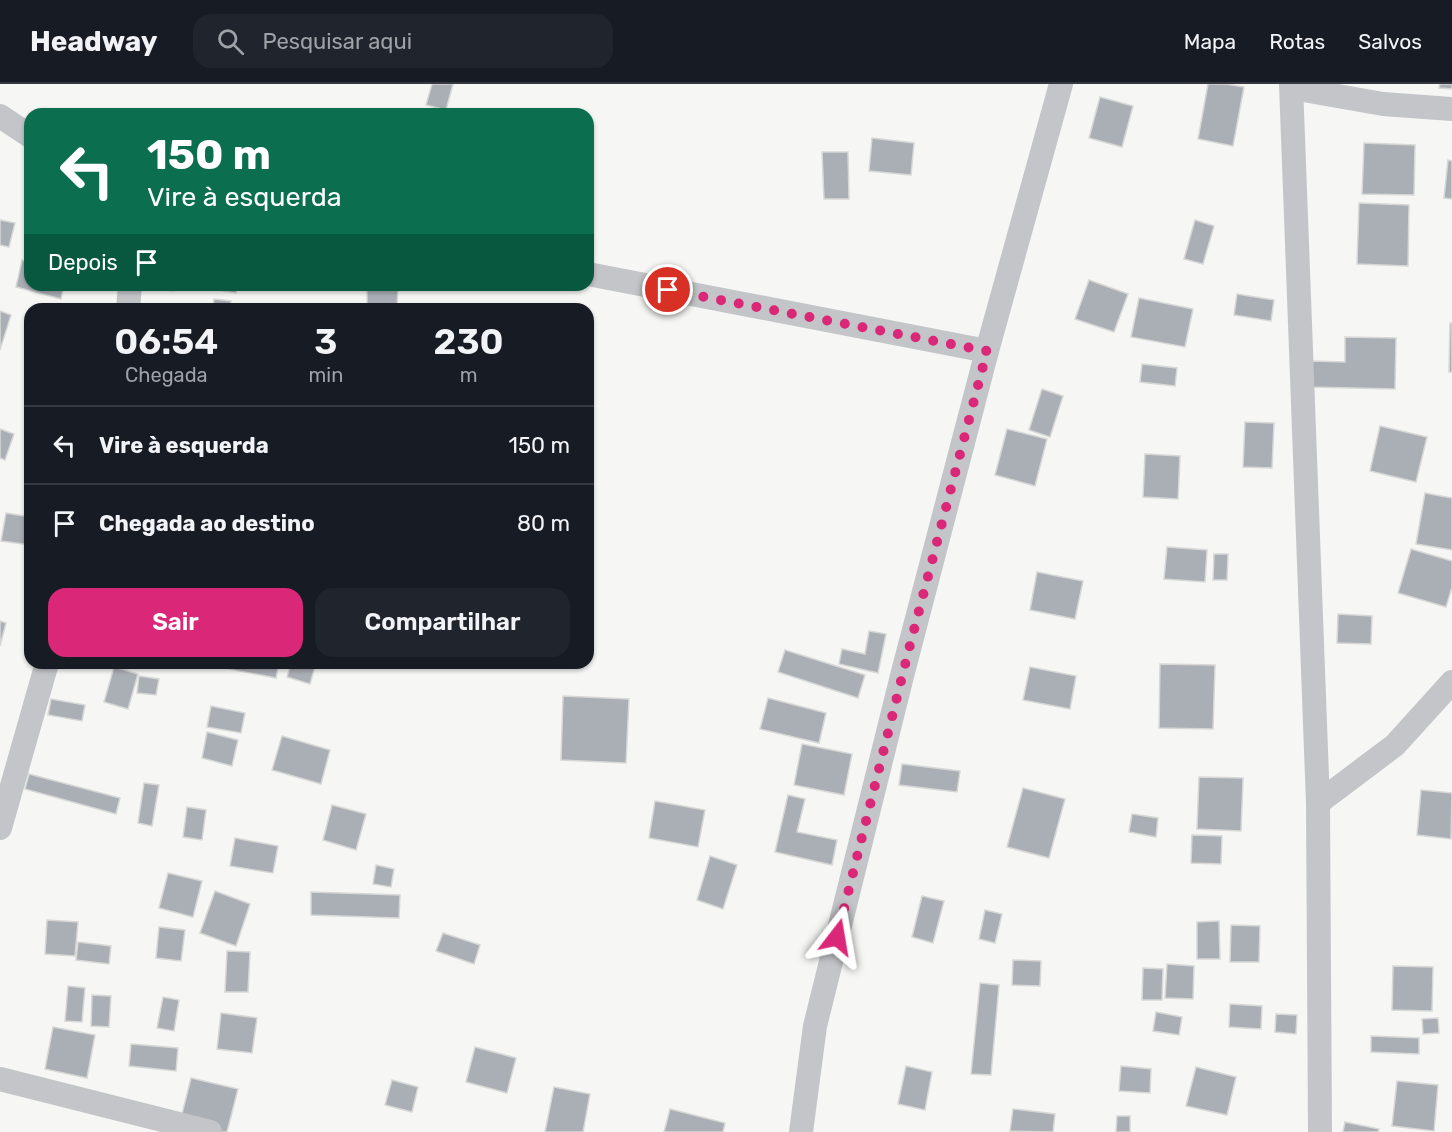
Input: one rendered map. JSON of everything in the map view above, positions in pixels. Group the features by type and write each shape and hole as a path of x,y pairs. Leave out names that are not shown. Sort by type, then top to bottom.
{"street":[{"path":"801,1132 815,1026 906,660 987,351 1061,84"},
{"path":"1320,1132 1318,802 1291,86 1383,104 1452,109"},
{"path":"0,116 24,132"},
{"path":"594,275 987,351"},
{"path":"0,828 45,669"},
{"path":"1318,802 1395,745 1452,682"},
{"path":"0,1079 210,1132"}],"building":[{"path":"432,84 453,84 447,108 426,105"},
{"path":"1208,84 1244,87 1233,146 1198,139"},
{"path":"1440,84 1452,84 1452,89 1439,88"},
{"path":"1100,97 1133,106 1122,147 1089,138"},
{"path":"872,138 914,143 911,175 869,171"},
{"path":"1364,143 1415,145 1414,195 1362,194"},
{"path":"822,152 848,152 849,199 824,199"},
{"path":"1448,160 1452,161 1452,199 1444,198"},
{"path":"1359,203 1409,205 1408,266 1357,264"},
{"path":"0,220 15,223 9,247 0,245"},
{"path":"1195,220 1214,226 1203,264 1184,259"},
{"path":"22,260 24,261 24,289 16,287"},
{"path":"1089,280 1128,294 1114,332 1075,319"},
{"path":"31,291 63,291 61,299"},
{"path":"367,291 398,291 397,303 367,303"},
{"path":"1237,294 1274,300 1271,321 1234,315"},
{"path":"1139,298 1193,309 1185,347 1131,337"},
{"path":"214,299 231,301 231,303 214,303"},
{"path":"0,311 11,315 0,350"},
{"path":"1450,323 1452,323 1452,372 1449,372"},
{"path":"1345,337 1396,338 1395,389 1310,387 1310,361 1345,362"},
{"path":"1142,364 1177,368 1175,386 1140,382"},
{"path":"1042,389 1063,396 1050,437 1029,430"},
{"path":"1245,422 1274,423 1272,468 1243,467"},
{"path":"1380,426 1427,437 1416,482 1370,471"},
{"path":"0,429 14,434 5,460 0,458"},
{"path":"1007,429 1047,439 1035,486 995,475"},
{"path":"1145,454 1180,456 1178,499 1143,497"},
{"path":"1425,493 1452,498 1452,550 1416,544"},
{"path":"6,513 24,516 24,544 1,541"},
{"path":"1167,547 1207,550 1205,582 1164,579"},
{"path":"1411,549 1452,561 1452,587 1446,607 1398,593"},
{"path":"1214,554 1228,554 1227,580 1213,580"},
{"path":"1037,572 1083,581 1075,619 1030,610"},
{"path":"1338,614 1372,616 1371,644 1337,643"},
{"path":"0,621 6,623 0,646"},
{"path":"869,631 886,634 878,673 839,664 842,649 865,654"},
{"path":"785,650 865,675 858,698 778,672"},
{"path":"1160,664 1215,665 1213,729 1159,728"},
{"path":"1030,667 1076,676 1070,709 1023,700"},
{"path":"113,669 138,674 128,709 104,702"},
{"path":"229,669 278,669 276,678"},
{"path":"289,669 314,669 310,684 287,677"},
{"path":"139,676 159,679 156,695 137,693"},
{"path":"563,696 629,699 626,763 561,760"},
{"path":"768,698 826,713 819,743 760,729"},
{"path":"51,699 85,705 82,721 48,715"},
{"path":"211,706 245,713 241,733 207,727"},
{"path":"207,732 238,740 232,766 202,758"},
{"path":"282,736 330,750 321,784 272,770"},
{"path":"802,744 852,754 844,795 794,785"},
{"path":"902,764 960,771 957,792 899,785"},
{"path":"29,774 120,798 116,814 25,789"},
{"path":"1199,777 1243,778 1241,831 1197,829"},
{"path":"144,783 159,785 152,826 138,823"},
{"path":"1023,788 1065,799 1049,858 1007,847"},
{"path":"1421,790 1452,793 1451,839 1417,835"},
{"path":"788,795 805,799 797,832 837,840 832,865 775,852"},
{"path":"655,801 705,810 698,847 649,838"},
{"path":"332,805 366,814 356,850 323,840"},
{"path":"187,807 206,810 202,840 183,837"},
{"path":"1132,814 1158,818 1156,837 1129,832"},
{"path":"1192,835 1222,836 1221,864 1191,863"},
{"path":"235,838 278,846 273,873 230,866"},
{"path":"710,856 737,865 723,909 697,900"},
{"path":"376,865 394,869 391,887 373,884"},
{"path":"168,873 202,881 193,917 159,908"},
{"path":"215,891 250,904 236,946 200,933"},
{"path":"311,892 400,895 399,918 311,915"},
{"path":"922,896 944,901 933,943 912,937"},
{"path":"985,910 1002,914 995,943 979,939"},
{"path":"47,920 78,922 75,956 45,954"},
{"path":"1219,921 1220,959 1197,959 1197,922"},
{"path":"1231,925 1260,926 1259,962 1230,962"},
{"path":"159,927 185,930 181,961 156,958"},
{"path":"443,933 480,945 474,964 436,951"},
{"path":"78,942 111,946 109,964 76,960"},
{"path":"227,951 250,952 248,992 225,992"},
{"path":"1013,960 1041,961 1040,986 1012,985"},
{"path":"1167,964 1194,966 1193,999 1165,998"},
{"path":"1393,966 1433,967 1432,1011 1392,1010"},
{"path":"1143,968 1163,969 1162,1000 1142,1000"},
{"path":"980,983 999,985 991,1075 971,1074"},
{"path":"68,986 85,988 82,1022 65,1021"},
{"path":"92,995 111,996 109,1027 91,1026"},
{"path":"163,997 179,1000 174,1031 157,1028"},
{"path":"1230,1004 1262,1006 1261,1029 1229,1027"},
{"path":"1156,1012 1182,1017 1179,1035 1153,1031"},
{"path":"221,1013 257,1018 252,1053 217,1049"},
{"path":"1276,1014 1297,1015 1296,1034 1275,1032"},
{"path":"1438,1018 1439,1033 1423,1034 1422,1019"},
{"path":"53,1027 95,1035 87,1078 45,1069"},
{"path":"1371,1036 1419,1038 1419,1054 1371,1052"},
{"path":"131,1044 178,1048 176,1071 129,1066"},
{"path":"475,1047 516,1058 507,1093 466,1082"},
{"path":"906,1066 932,1072 925,1110 898,1104"},
{"path":"1121,1066 1151,1069 1150,1093 1119,1091"},
{"path":"1196,1067 1236,1077 1227,1115 1186,1106"},
{"path":"191,1078 238,1089 227,1132 180,1122"},
{"path":"392,1080 418,1087 412,1112 385,1105"},
{"path":"1397,1081 1438,1085 1434,1131 1392,1126"},
{"path":"554,1087 590,1094 583,1132 545,1132"},
{"path":"670,1109 725,1123 723,1132 664,1132"},
{"path":"1013,1109 1055,1114 1053,1132 1010,1131"},
{"path":"1117,1116 1130,1116 1130,1132 1116,1132"},
{"path":"1345,1122 1379,1129 1378,1132 1343,1132"}],"route":[{"path":"668,290 987,351 837,937"}]}
